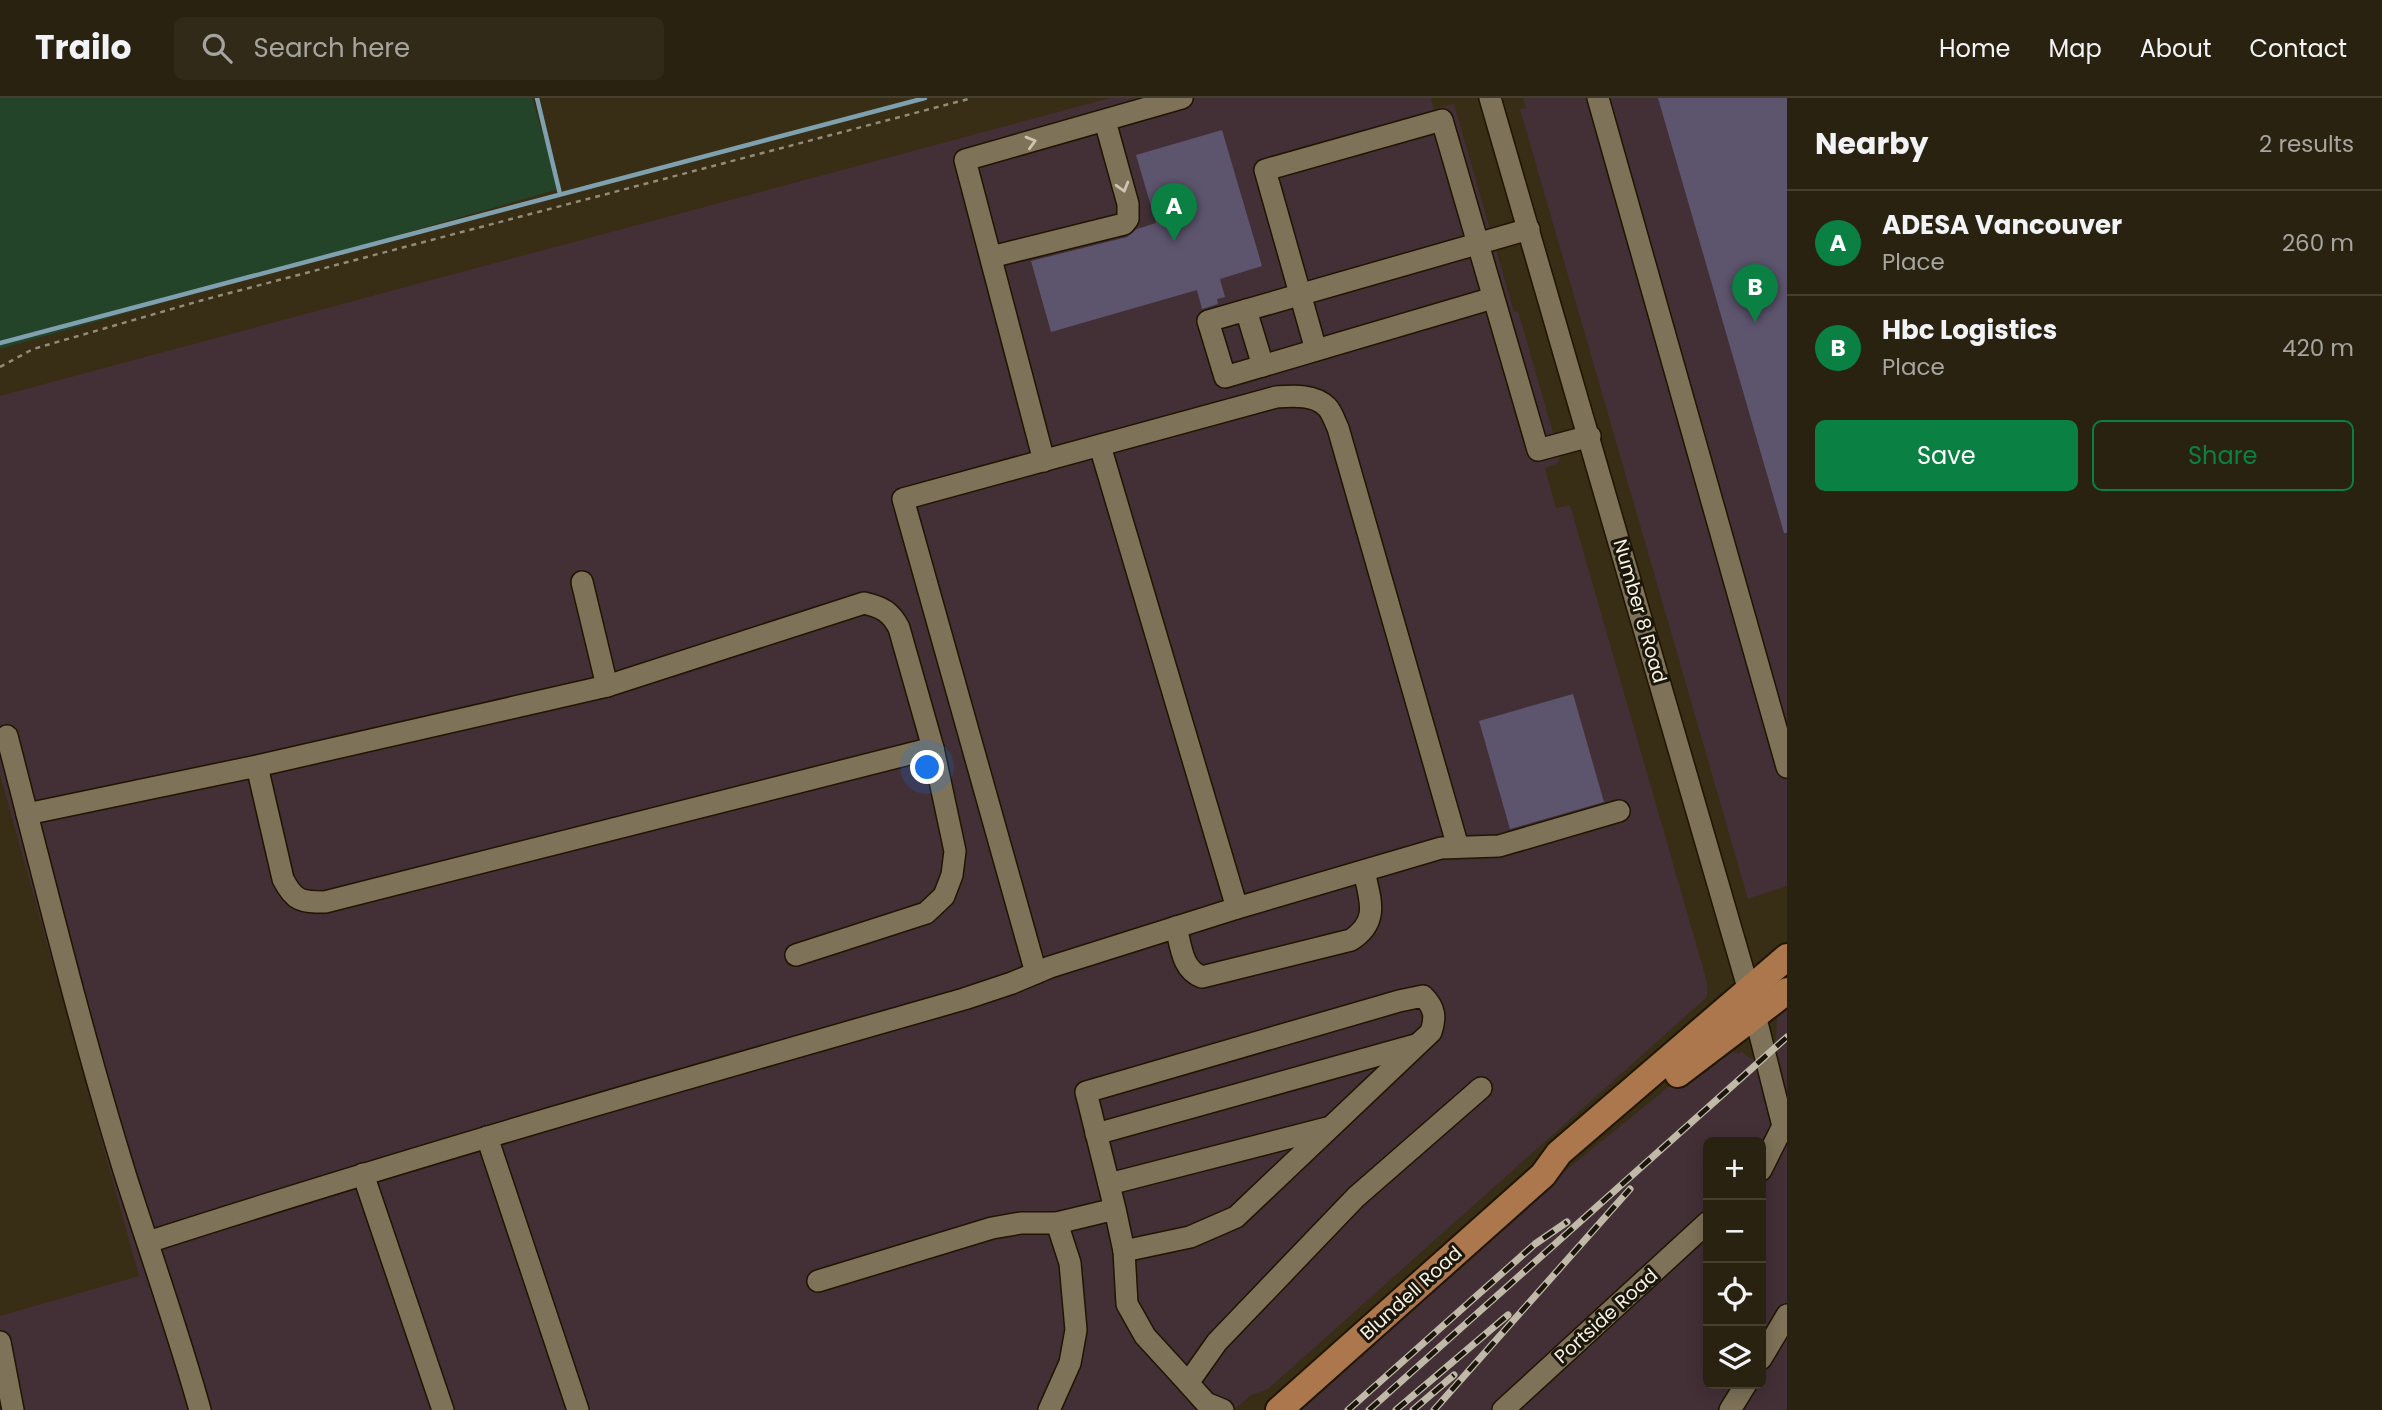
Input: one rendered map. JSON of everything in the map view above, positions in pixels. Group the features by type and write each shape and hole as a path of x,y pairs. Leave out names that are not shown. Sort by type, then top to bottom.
{"main road":[{"name":"Blundell Road","path":"1279,1410 1543,1175 1559,1153 1752,1003 1787,957"},
{"name":"Blundell Road","path":"1752,1003 1787,991"}],"street":[{"path":"1044,461 965,160 1182,98"},
{"name":"Number 8 Road","path":"1490,98 1590,436 1752,1003 1785,1128"},
{"path":"1598,98 1787,767"},
{"path":"1316,350 1265,170 1442,120 1538,450 1590,436"},
{"path":"991,257 1124,224 1128,219 1128,204 1105,121"},
{"path":"1493,298 1225,377 1208,321 1529,229"},
{"path":"1246,310 1263,366"},
{"path":"1036,973 903,499 1276,397 1310,398 1328,408 1338,428 1458,847"},
{"path":"1100,446 1237,908"},
{"path":"582,582 607,686"},
{"path":"27,814 257,766 607,686 864,603 892,614 899,628 933,748 955,851 952,875 944,896 926,914 796,955"},
{"path":"8,736 54,921 118,1149 200,1410"},
{"path":"257,766 283,879 290,894 303,902 325,902 933,748"},
{"path":"148,1242 487,1137 964,999 1176,927 1441,848 1499,845 1619,810"},
{"path":"1176,927 1185,962 1192,974 1202,977 1351,940 1365,931 1370,919 1370,901 1364,871"},
{"path":"1124,1251 1189,1237 1236,1217 1431,1032 1436,1019 1431,1004 1423,996 1399,1000 1086,1092 1124,1251 1127,1304 1145,1336 1209,1408"},
{"path":"1097,1134 1419,1044"},
{"path":"1188,1383 1217,1342 1356,1197 1481,1088"},
{"path":"1109,1184 1332,1126"},
{"path":"1766,1161 1785,1128"},
{"path":"487,1137 578,1410"},
{"path":"363,1174 443,1410"},
{"path":"818,1281 992,1228 1021,1223 1057,1223 1115,1209"},
{"path":"1049,1410 1070,1363 1076,1330 1070,1263 1057,1223"},
{"name":"Portside Road","path":"1503,1410 1703,1227"},
{"path":"1766,1351 1787,1315"},
{"path":"0,1342 13,1410"},
{"path":"1730,1410 1743,1389"}],"path":[{"path":"0,367 33,349 203,300 972,98"}],"shaded area":[{"path":"1110,98 1431,98 1434,109 1454,104 1514,312 1518,311 1560,457 1558,463 1545,468 1556,508 1570,505 1707,982 1707,997 1268,1389 1251,1395 1234,1410 0,1410 0,1316 139,1276 0,774 0,396"},
{"path":"1523,98 1787,98 1787,886 1748,899 1520,109 1526,108"},
{"path":"1787,1004 1787,1410 1292,1410 1518,1209 1709,1054 1731,1047 1731,1051 1739,1054 1741,1051 1751,1059 1776,1040 1777,1018"}],"green space":[{"path":"0,98 532,98 559,189 0,349"}],"building":[{"path":"1658,98 1787,98 1787,533 1784,533"},
{"path":"1222,130 1262,266 1220,279 1225,297 1217,299 1218,304 1202,309 1197,290 1051,332 1031,261 1127,237 1137,229 1156,223 1136,155"},
{"path":"1573,694 1604,802 1510,829 1479,721"}],"waterway":[{"path":"537,98 560,194"},
{"path":"0,343 925,98"}],"railway":[{"path":"1369,1410 1787,1037"},
{"path":"1434,1410 1630,1189"},
{"path":"1348,1410 1535,1244 1567,1222"},
{"path":"1396,1410 1508,1315"},
{"path":"1413,1410 1454,1375"}],"place":[{"name":"ADESA Vancouver","path":"1174,241"},
{"name":"Hbc Logistics","path":"1755,322"}]}
